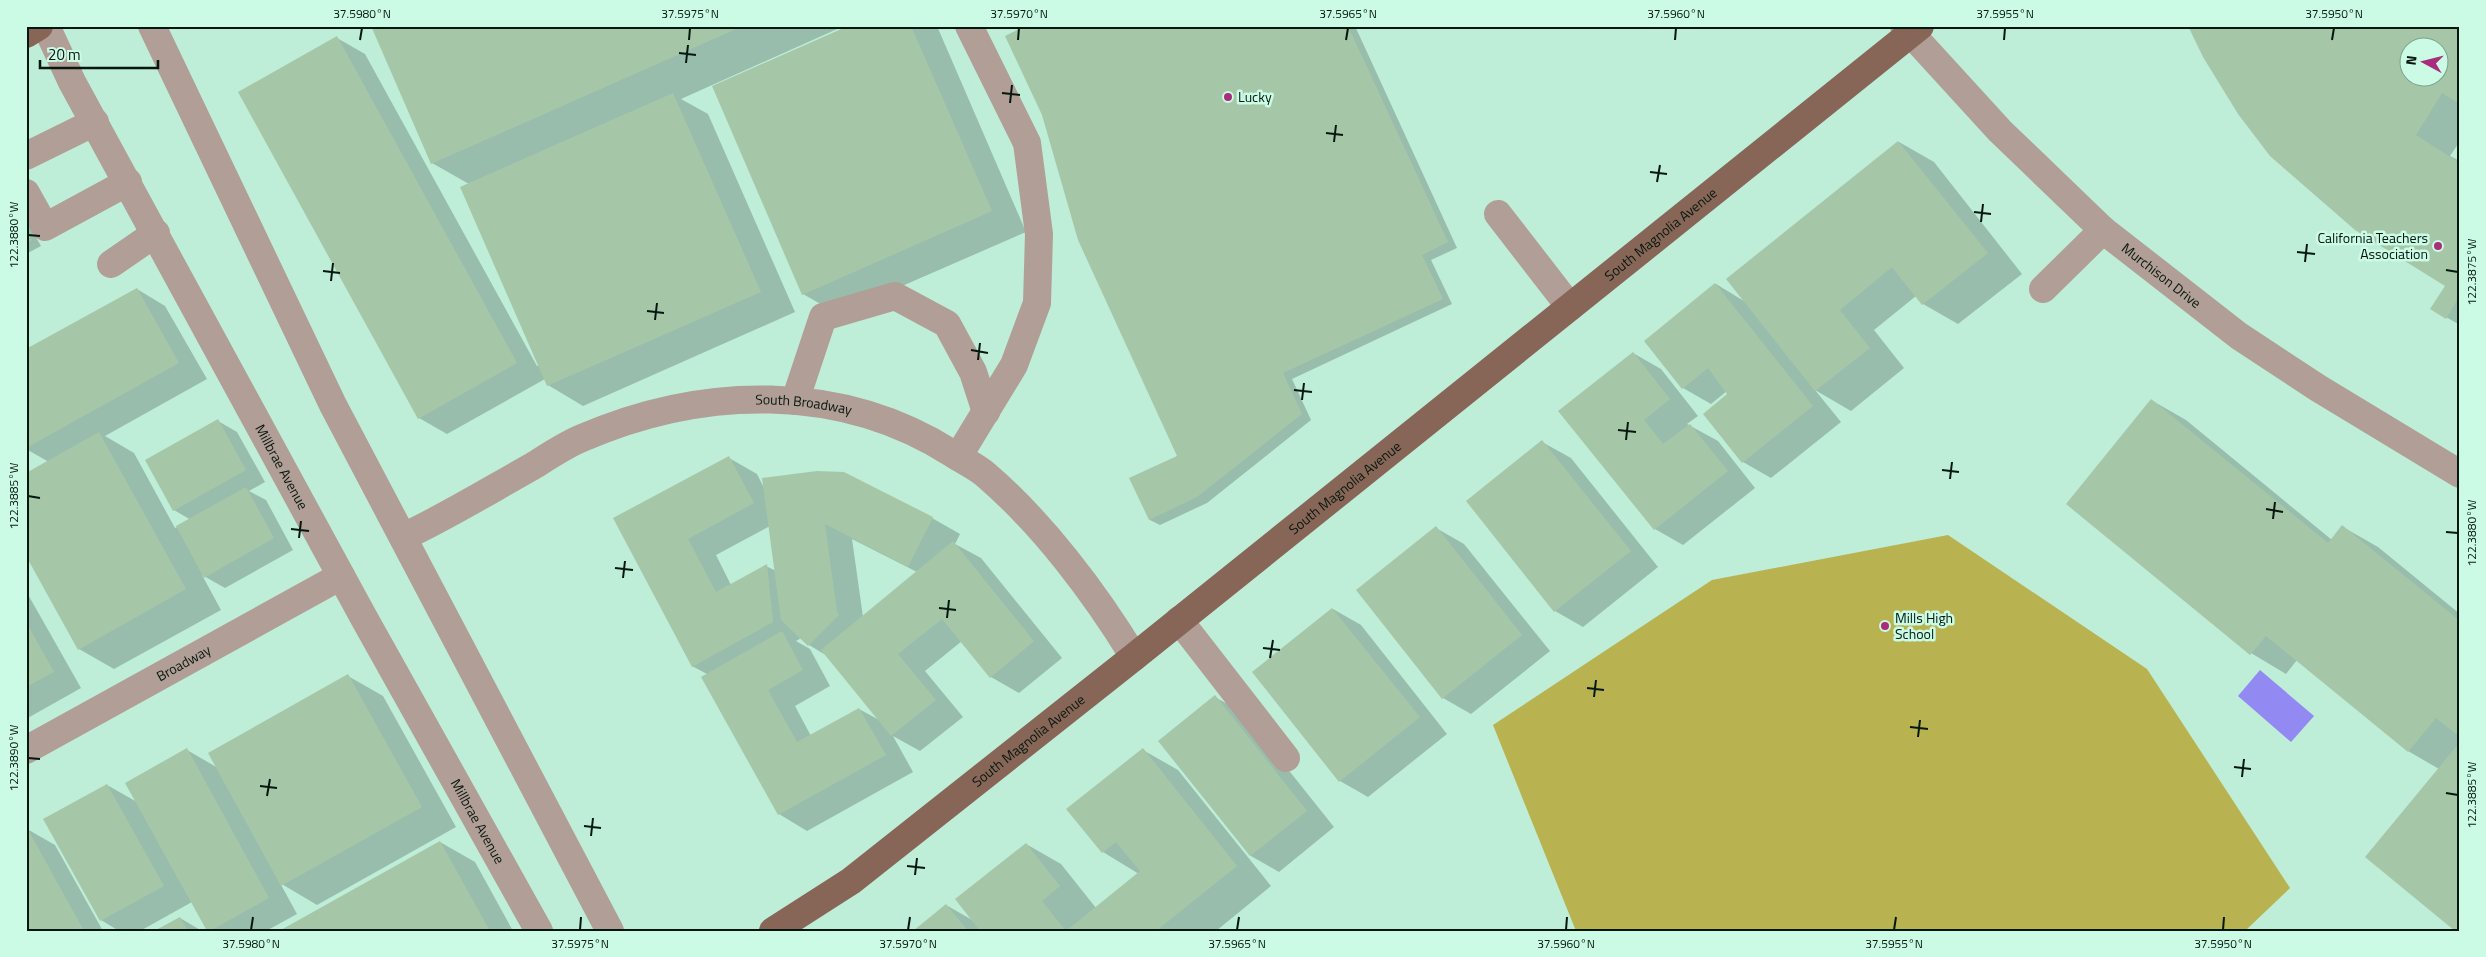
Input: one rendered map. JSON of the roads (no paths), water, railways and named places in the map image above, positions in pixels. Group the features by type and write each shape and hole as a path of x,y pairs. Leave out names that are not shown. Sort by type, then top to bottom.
{"main road":[{"path":"26,34 39,26"},
{"name":"South Magnolia Avenue","path":"773,931 851,881 1134,657 1570,307 1911,29"}],"street":[{"name":"Millbrae Avenue","path":"46,26 72,82 156,233 341,576 539,931"},
{"path":"152,26 333,405 610,931"},
{"path":"958,457 1014,365 1037,303 1039,234 1027,143 969,26"},
{"name":"Murchison Drive","path":"1911,29 2000,131 2102,230 2239,336 2318,388 2460,474"},
{"path":"26,156 95,122"},
{"path":"26,193 45,227 128,182"},
{"path":"1498,214 1570,307"},
{"path":"2043,289 2102,230"},
{"path":"111,264 156,233"},
{"path":"795,401 823,317 895,296 947,324 973,372 986,412"},
{"name":"South Broadway","path":"403,536 430,524 581,439 646,414 710,401 785,399 860,412 925,436 985,474 1029,517 1107,614 1134,657"},
{"name":"Broadway","path":"26,750 341,576"},
{"path":"1179,620 1286,758"}],"place":[{"name":"Lucky","path":"1228,97"},
{"name":"California Teachers Association","path":"2438,246"},
{"name":"Mills High School","path":"1885,626"}]}
